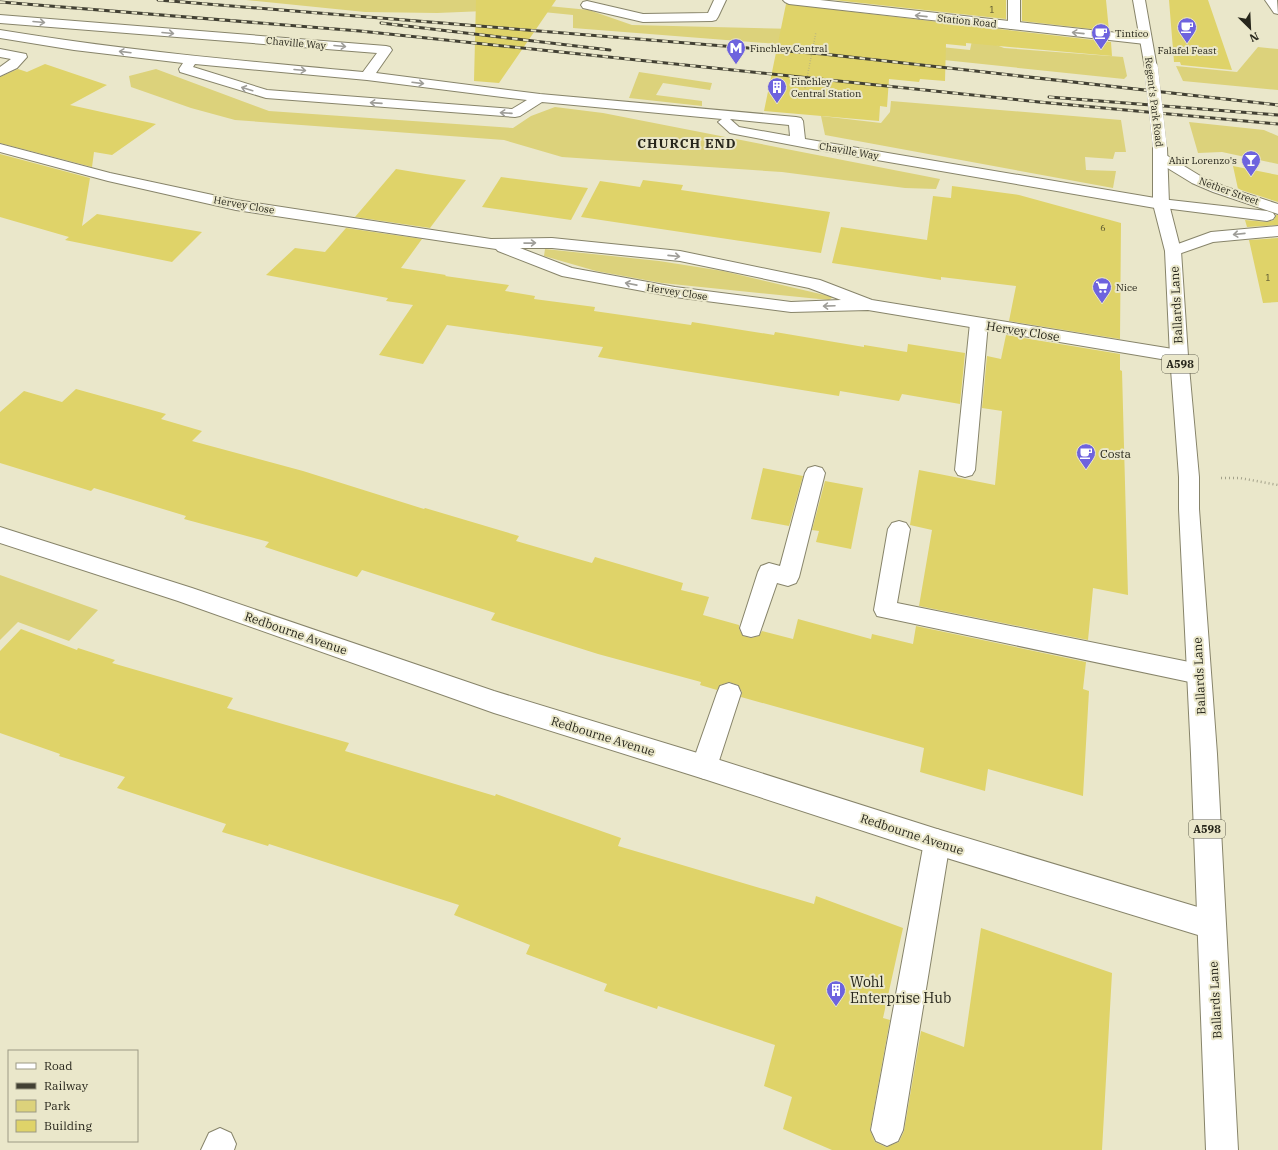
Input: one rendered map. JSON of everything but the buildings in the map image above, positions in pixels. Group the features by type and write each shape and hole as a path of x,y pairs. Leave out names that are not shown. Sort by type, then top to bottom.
{"street":[{"path":"587,5 643,18 712,17 720,0"},
{"name":"Station Road","path":"789,0 1145,40"},
{"path":"1014,0 1014,26"},
{"name":"Regent's Park Road","path":"1139,0 1150,68 1160,153 1161,204"},
{"path":"1271,0 1278,10"},
{"name":"Chaville Way","path":"0,19 386,50 368,76 540,98 714,115 735,130 1161,204"},
{"path":"0,34 74,46 192,60 368,76"},
{"path":"0,54 21,57 12,65 0,72"},
{"path":"192,60 185,69 266,94 515,114 540,98"},
{"path":"714,115 796,121 798,142"},
{"name":"Hervey Close","path":"0,148 108,178 236,205 491,244 552,243 680,256 814,284 868,305 1179,356"},
{"name":"Nether Street","path":"1160,153 1197,180 1218,189 1278,209"},
{"name":"Nether Street","path":"1161,204 1231,211 1278,218"},
{"name":"Ballards Lane","path":"1161,204 1173,251 1179,356 1189,477 1189,509 1199,674 1222,1150"},
{"path":"1173,251 1211,237 1278,231"},
{"name":"Hervey Close","path":"491,244 568,272 675,292 791,308 868,305"},
{"path":"965,470 979,324"},
{"path":"751,628 769,572 788,577 815,473"},
{"path":"898,529 885,610 1199,674"},
{"name":"Redbourne Avenue","path":"0,535 191,597 494,702 704,767 937,842 1211,925"},
{"path":"704,767 729,693"},
{"path":"887,1130 937,842"}],"path":[{"path":"804,94 816,32"},
{"path":"1189,477 1240,478 1278,485"}],"green space":[{"path":"246,0 528,0 548,6 589,10 632,25 798,29 854,38 970,50 973,36 1004,48 1123,57 1127,76 1124,79 829,48 573,28 573,15 503,8 485,11 437,13 365,12"},
{"path":"1258,47 1278,49 1278,90 1183,81 1176,66 1237,72"},
{"path":"156,69 269,111 513,128 531,116 555,107 603,113 940,179 936,189 905,188 782,172 562,157 504,140 235,120 191,108 131,87 129,76"},
{"path":"639,72 712,83 710,90 663,83 656,95 702,101 702,106 629,98"},
{"path":"891,101 1121,120 1126,152 1115,152 1113,159 1085,157 1086,170 1116,171 1113,188 825,135 821,116 881,123 890,112"},
{"path":"1189,122 1264,130 1278,136 1278,164 1222,152 1198,153"},
{"path":"545,249 659,261 723,271 833,297 829,300 662,283 596,271 544,256"},
{"path":"0,575 98,610 69,641 18,622 0,640"}],"railway":[{"path":"158,0 823,54 1278,105"},
{"path":"0,2 360,31 1039,102 1278,124"},
{"path":"381,23 610,50"},
{"path":"1049,97 1278,115"}],"place":[{"name":"Falafel Feast","path":"1187,44"},
{"name":"Tintico","path":"1101,50"},
{"name":"Finchley Central","path":"736,65"},
{"name":"Finchley Central Station","path":"777,104"},
{"name":"Ahir Lorenzo's","path":"1251,177"},
{"name":"Nice","path":"1102,304"},
{"name":"Costa","path":"1086,470"},
{"name":"Wohl Enterprise Hub","path":"836,1007"}],"district":[{"name":"CHURCH END","path":"687,143"}]}
